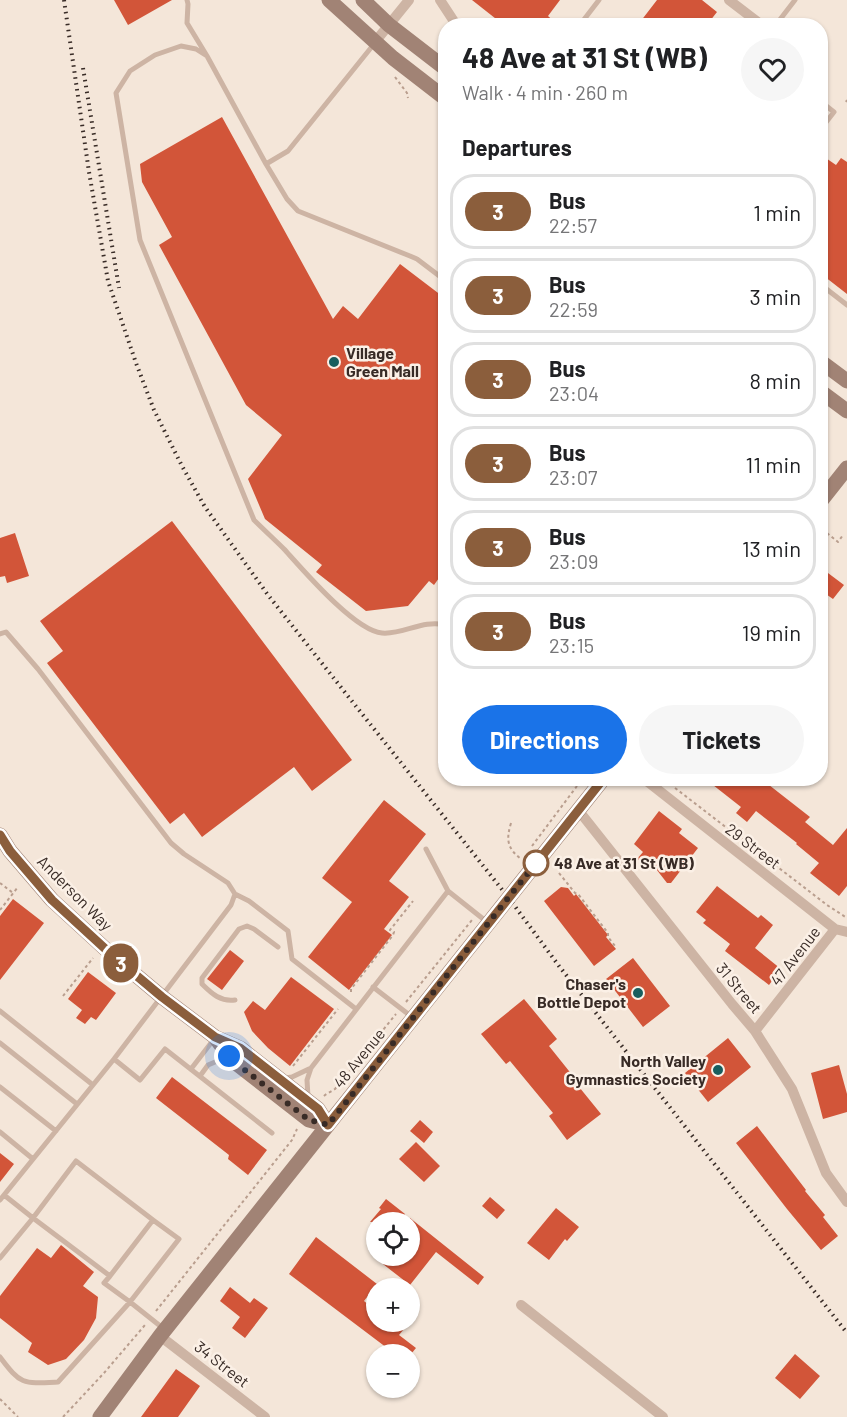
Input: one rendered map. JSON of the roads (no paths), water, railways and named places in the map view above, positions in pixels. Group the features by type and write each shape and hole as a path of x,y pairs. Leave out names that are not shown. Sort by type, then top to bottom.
{"main road":[{"path":"329,0 375,42 438,93"},
{"path":"363,0 389,25 438,63"},
{"path":"828,366 847,381"},
{"path":"828,397 842,408 847,420"},
{"path":"828,491 845,469"},
{"name":"48 Avenue","path":"100,1417 162,1333 414,1018 483,919 579,811 598,786"},
{"name":"Anderson Way","path":"0,835 10,851 52,900 112,955 215,1037 240,1048 309,1101 318,1109 328,1125"},
{"name":"Anderson Way","path":"215,1037 232,1060 309,1120 328,1125"}],"street":[{"path":"375,42 409,0"},
{"path":"440,0 452,18"},
{"path":"729,0 753,18"},
{"name":"29 Street","path":"653,786 835,928 847,932"},
{"name":"31 Street","path":"579,811 755,1031 792,1089 826,1173 847,1202"},
{"name":"47 Avenue","path":"755,1031 835,928"},
{"path":"521,1305 663,1417"},
{"name":"34 Street","path":"162,1333 265,1417"}],"lane":[{"path":"187,0 187,23 287,199 298,211 417,259 438,275"},
{"path":"585,18 598,0"},
{"path":"781,18 795,0"},
{"path":"266,164 288,151 375,42"},
{"path":"207,56 196,49 181,46 156,55 130,71 116,93 140,240 254,520 326,595 364,627 380,633 393,633 419,625 438,623"},
{"path":"828,107 834,112 828,120"},
{"path":"828,290 847,305"},
{"path":"2,632 38,669 171,843 228,883 235,894 249,901 288,931 292,959 356,1009"},
{"path":"426,849 448,891 483,919"},
{"path":"309,1101 307,1080 311,1068 448,891"},
{"path":"110,1276 33,1218 2,1198 162,997 231,905 235,894"},
{"path":"235,1000 225,1001 219,998 202,984 202,978 239,929 247,926 254,929 278,947"},
{"path":"373,987 414,1018"},
{"path":"0,1011 93,1085"},
{"path":"190,1069 215,1037"},
{"path":"0,1043 77,1104"},
{"path":"114,1059 140,1080 165,1049 272,1132"},
{"path":"200,1076 208,1065 229,1056"},
{"path":"280,1079 292,1077 311,1068"},
{"path":"0,1087 56,1131"},
{"path":"0,1132 33,1159"},
{"path":"0,1258 76,1161 179,1239 130,1302 58,1382 24,1381 14,1375 0,1357"},
{"path":"153,1220 104,1283 150,1318 162,1333"}],"railway":[{"path":"64,0 89,172 108,281 154,410 205,507 268,595 508,897 559,966 847,1333"},
{"path":"83,68 119,288"}],"place":[{"name":"Village Green Mall","path":"334,362"},
{"name":"48 Ave at 31 St (WB)","path":"536,863"},
{"name":"Chaser's Bottle Depot","path":"638,993"},
{"name":"North Valley Gymnastics Society","path":"718,1070"}]}
